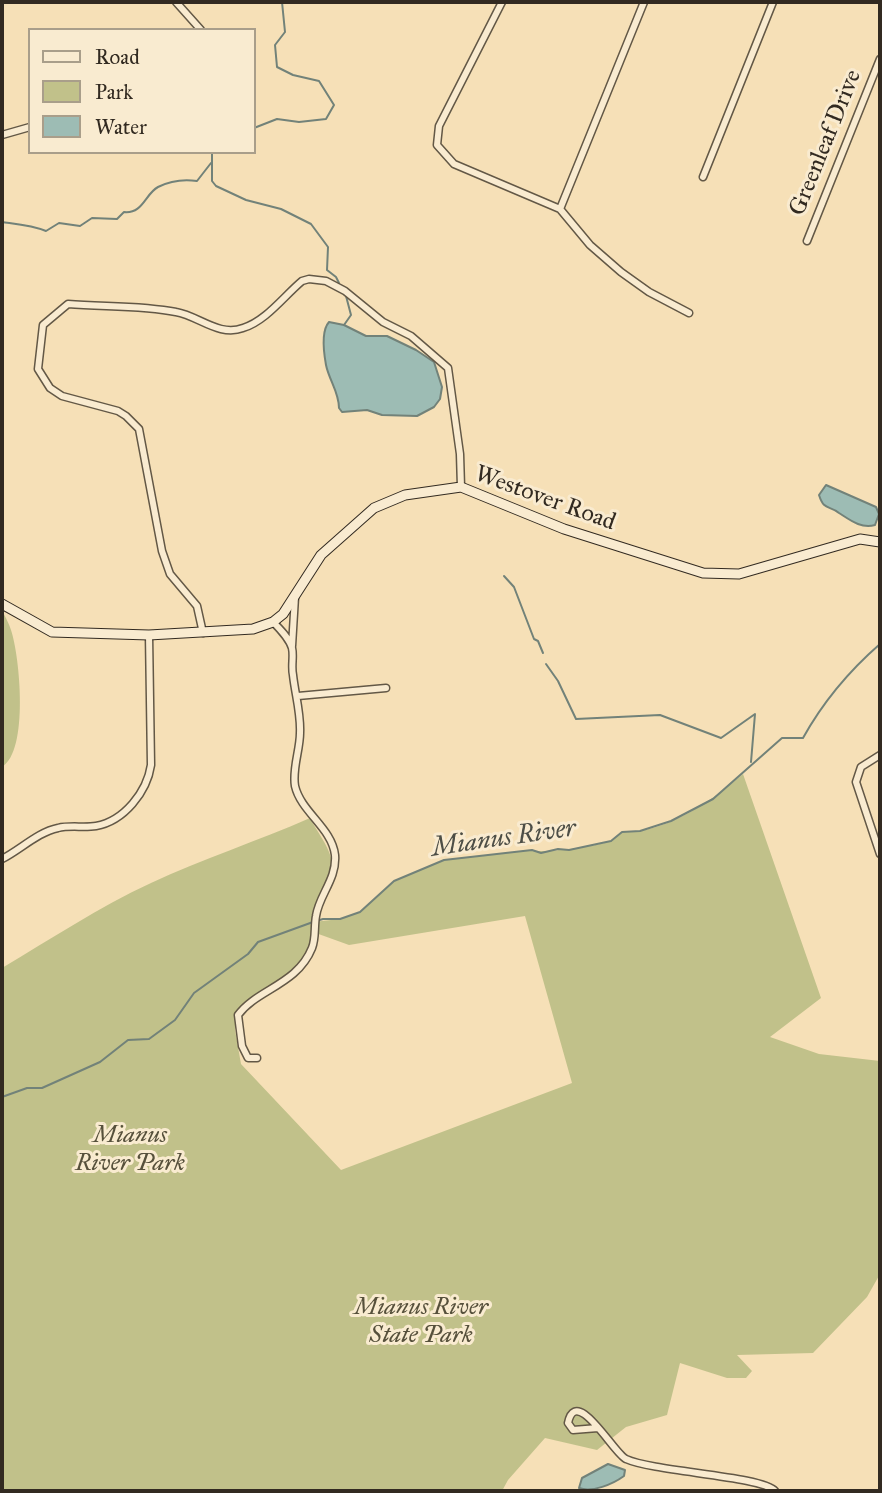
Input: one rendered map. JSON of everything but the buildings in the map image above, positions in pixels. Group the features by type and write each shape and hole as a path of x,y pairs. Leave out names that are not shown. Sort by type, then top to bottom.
{"street":[{"path":"176,2 199,28"},
{"path":"502,2 439,126 437,145 454,164 560,209 590,245 621,272 649,292 690,313"},
{"path":"560,209 644,2"},
{"path":"703,177 773,2"},
{"name":"Greenleaf Drive","path":"807,241 880,59"},
{"path":"2,135 28,128"},
{"path":"203,633 197,606 170,574 164,558 139,429 118,411 62,396 50,388 38,369 43,325 68,304 177,312 212,327 234,331 257,321 302,281 309,279 336,285 383,322 411,336 448,368 460,454 461,487"},
{"name":"Westover Road","path":"273,622 283,614 321,555 374,508 405,495 461,487 564,529 703,573 739,574 860,539 880,542"},
{"path":"257,1058 248,1058 243,1051 238,1015 299,968 313,945 316,915 331,881 335,855 328,837 295,785 300,732 298,696 292,674 295,597"},
{"path":"2,604 52,632 149,635 203,633 253,629 273,622 292,648"},
{"path":"2,859 59,827 108,822 131,805 139,795 149,775 150,765 149,635"},
{"path":"298,696 386,688"},
{"path":"880,755 861,766 856,782 880,854"},
{"path":"598,1428 573,1430 568,1423 569,1416 573,1412 583,1412 589,1416 624,1458 642,1464 756,1482 775,1491"}],"green space":[{"path":"2,610 14,643 20,703 16,743 11,758 2,767"},
{"name":"Mianus River State Park","path":"743,774 821,998 770,1037 819,1054 880,1061 880,1274 867,1297 813,1353 737,1355 752,1371 746,1378 727,1378 680,1363 667,1415 626,1427 597,1450 545,1438 508,1480 502,1491 2,1491 2,968 132,892 310,818 327,848 332,866 313,914 313,922 340,919 360,912 394,881 444,860 583,847 611,841 626,831 654,828 695,809","holes":["525,916 572,1083 341,1170 241,1064 235,1030 236,1014 293,969 309,946 313,932 349,945"]}],"water":[{"path":"329,322 344,325 366,336 387,336 434,362 442,387 440,399 434,407 417,416 382,415 367,410 342,412 325,360 324,337"},
{"path":"826,485 876,507 879,514 875,525 856,523 825,506 819,495"},
{"path":"608,1464 625,1470 624,1476 602,1487 579,1488 582,1478"}],"waterway":[{"path":"256,127 277,119 299,122 326,119 334,105 319,81 293,75 277,67 275,45 285,32 282,2"},
{"path":"212,154 212,181 216,186 246,200 281,209 311,224 328,247 327,270 339,283"},
{"path":"2,222 46,231 59,223 80,226 92,218 117,219 124,212 140,207 158,187 177,181 197,181 211,163"},
{"path":"344,325 351,315 346,296"},
{"path":"504,576 514,587 534,639 538,641 543,653"},
{"name":"Mianus River","path":"2,1097 27,1088 42,1088 100,1062 128,1040 149,1039 175,1020 194,993 248,954 258,942 323,919 340,919 360,912 394,881 444,860 532,850 541,853 558,849 569,850 611,841 622,832 640,831 671,821 713,799 782,738 803,738 837,688 880,644"},
{"path":"546,664 558,681 576,719 660,715 721,738 755,714 751,762"}],"park label":[{"name":"Mianus River Park","path":"130,1150"}]}
